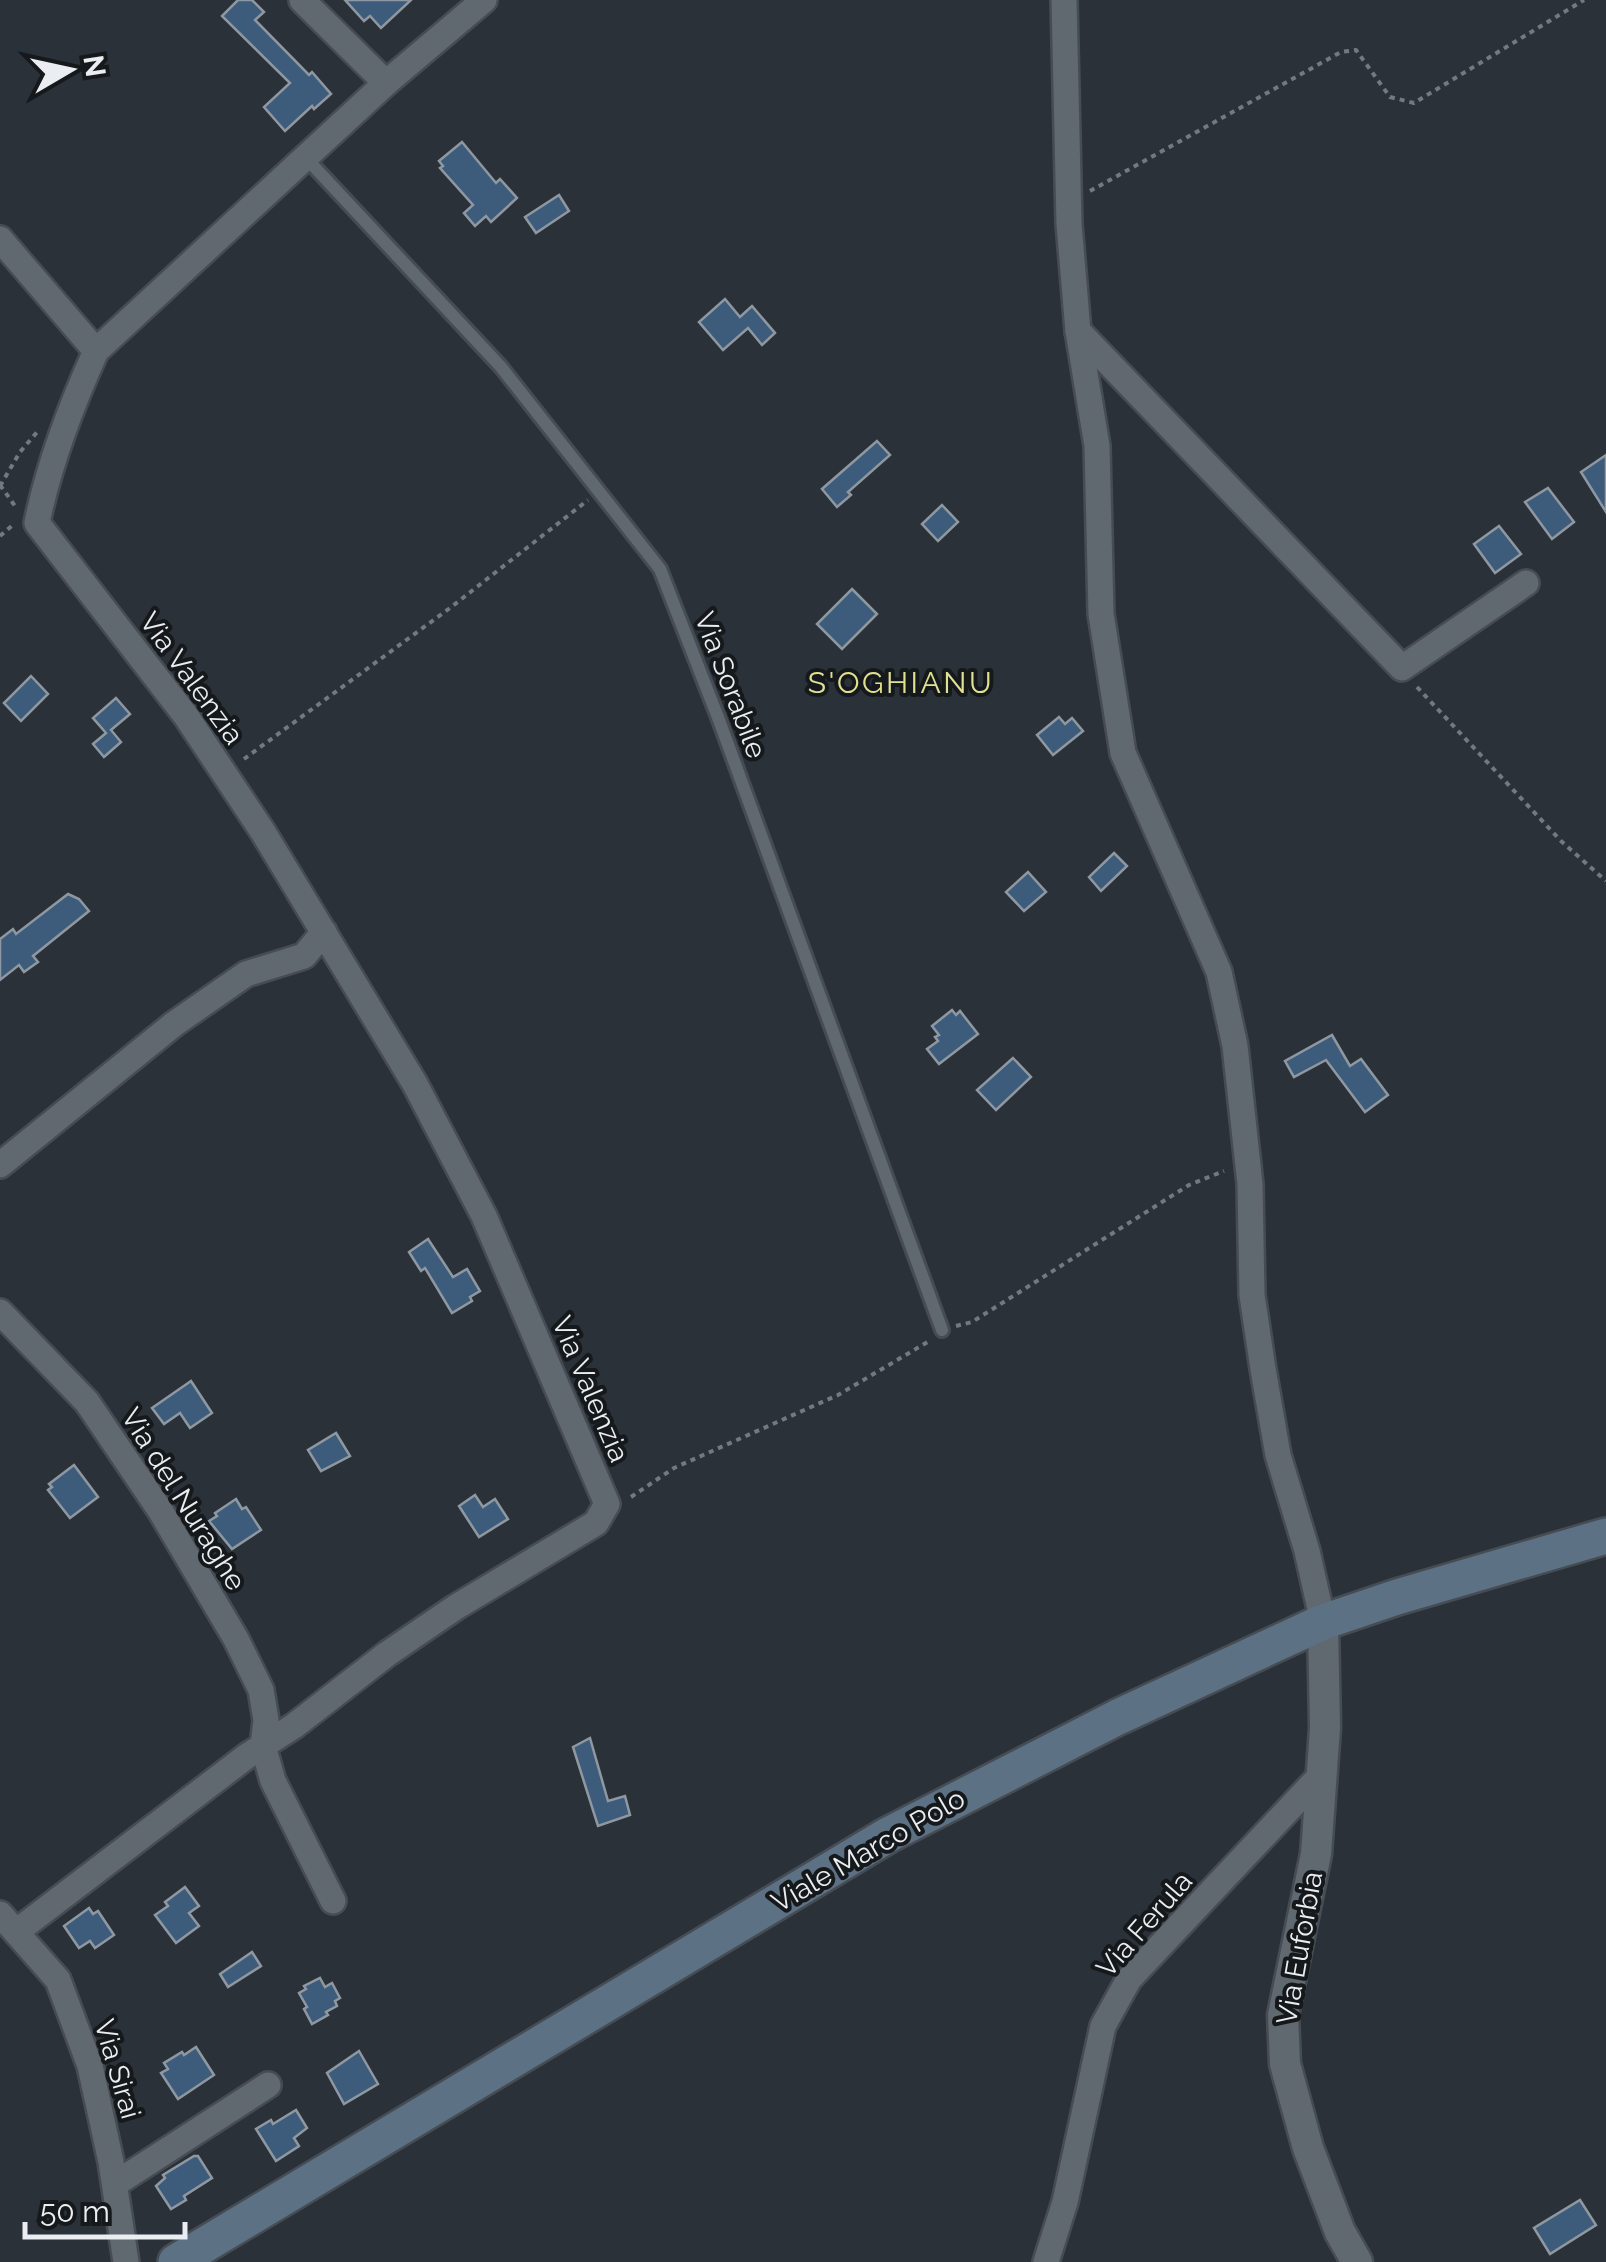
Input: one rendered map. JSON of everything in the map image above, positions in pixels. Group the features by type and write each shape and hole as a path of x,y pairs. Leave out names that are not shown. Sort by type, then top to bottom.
{"main road":[{"name":"Viale Marco Polo","path":"176,2262 888,1835 1118,1717 1323,1622 1396,1596 1606,1536"}],"street":[{"path":"302,0 386,83"},
{"name":"Via Valenzia","path":"263,1746 456,1607 596,1523 607,1504 484,1216 415,1084 324,932 186,716 36,522 74,398 96,351 386,83 484,0"},
{"path":"1064,0 1069,202 1078,330 1097,446 1100,614 1122,753 1219,972 1234,1046 1250,1184 1252,1294 1263,1369 1278,1454 1323,1622"},
{"path":"0,239 96,351"},
{"path":"1078,330 1402,668 1526,583"},
{"path":"0,1165 174,1024 246,974 304,956 324,932"},
{"name":"Via del Nuraghe","path":"0,1312 87,1402 160,1510 236,1639 261,1690 266,1720 263,1746 273,1781 333,1901"},
{"name":"Via Euforbia","path":"1323,1622 1325,1728 1316,1854 1283,2016 1286,2064 1308,2148 1340,2232 1357,2262"},
{"path":"8,1923 263,1746"},
{"name":"Via Ferula","path":"1046,2262 1065,2202 1103,2026 1129,1978 1321,1776"},
{"name":"Via Sirai","path":"8,1923 58,1980 90,2066 126,2262"},
{"path":"114,2184 268,2085"}],"lane":[{"name":"Via Sorabile","path":"306,158 501,366 660,569 942,1330"}],"path":[{"path":"1069,202 1341,52 1356,50 1390,96 1414,103 1584,0"},
{"path":"0,486 24,517"},
{"path":"224,774 450,608 599,491"},
{"path":"1402,668 1430,704 1561,841 1606,880"}],"building":[{"path":"238,0 252,0 264,12 255,20 331,94 285,131 264,107 290,83 222,16"},
{"path":"345,0 411,0 381,28 370,16 364,21"},
{"path":"462,142 496,183 500,179 517,198 491,222 486,216 475,226 464,213 473,205 440,168 443,166 439,161"},
{"path":"559,195 569,211 536,233 525,217"},
{"path":"725,299 740,317 752,306 775,333 762,345 748,328 723,350 699,322"},
{"path":"877,441 890,455 848,492 851,495 837,507 822,489"},
{"path":"1606,455 1606,512 1581,472"},
{"path":"1548,488 1574,522 1552,539 1525,502"},
{"path":"942,505 958,522 938,541 922,524"},
{"path":"1499,526 1521,554 1495,573 1474,544"},
{"path":"852,589 877,614 842,649 817,624"},
{"path":"31,676 48,694 21,721 4,703"},
{"path":"116,698 130,714 111,730 121,742 104,757 93,744 106,733 93,718"},
{"path":"1059,717 1065,724 1072,718 1083,731 1053,755 1037,735"},
{"path":"1114,853 1127,866 1101,891 1089,877"},
{"path":"1028,872 1046,892 1024,911 1006,892"},
{"path":"68,894 79,899 89,911 33,956 38,962 24,972 19,965 0,980 0,939 13,929 16,934"},
{"path":"952,1010 956,1015 960,1011 978,1034 939,1064 927,1049 938,1041 935,1037 939,1035 932,1026"},
{"path":"1332,1035 1350,1066 1361,1059 1388,1095 1365,1112 1326,1060 1294,1077 1285,1061"},
{"path":"1013,1058 1031,1077 996,1110 977,1090"},
{"path":"428,1239 453,1277 467,1269 480,1291 452,1313 425,1268 421,1271 409,1252"},
{"path":"191,1381 212,1413 190,1428 180,1413 164,1424 152,1408"},
{"path":"336,1433 350,1456 321,1471 308,1450"},
{"path":"74,1465 98,1497 70,1518 48,1490 52,1487 49,1484"},
{"path":"475,1495 483,1507 495,1499 508,1519 479,1537 459,1506"},
{"path":"236,1499 261,1530 232,1549 209,1521"},
{"path":"590,1738 608,1801 625,1796 630,1815 598,1826 573,1747"},
{"path":"185,1887 199,1906 189,1913 199,1926 176,1943 155,1915"},
{"path":"89,1908 93,1914 98,1911 114,1935 95,1948 90,1941 79,1948 64,1926"},
{"path":"252,1952 261,1966 228,1987 220,1974"},
{"path":"320,1978 325,1987 332,1983 340,1998 335,2001 337,2006 326,2012 328,2015 312,2024 299,1993"},
{"path":"196,2047 214,2075 178,2099 161,2073 168,2069 164,2063"},
{"path":"359,2051 378,2084 344,2104 327,2073"},
{"path":"296,2110 307,2128 294,2138 299,2146 276,2161 256,2129"},
{"path":"198,2156 212,2178 171,2209 156,2186 165,2178 163,2175"},
{"path":"1580,2200 1596,2225 1550,2254 1534,2228"}],"district":[{"name":"S'OGHIANU","path":"901,683"}]}
